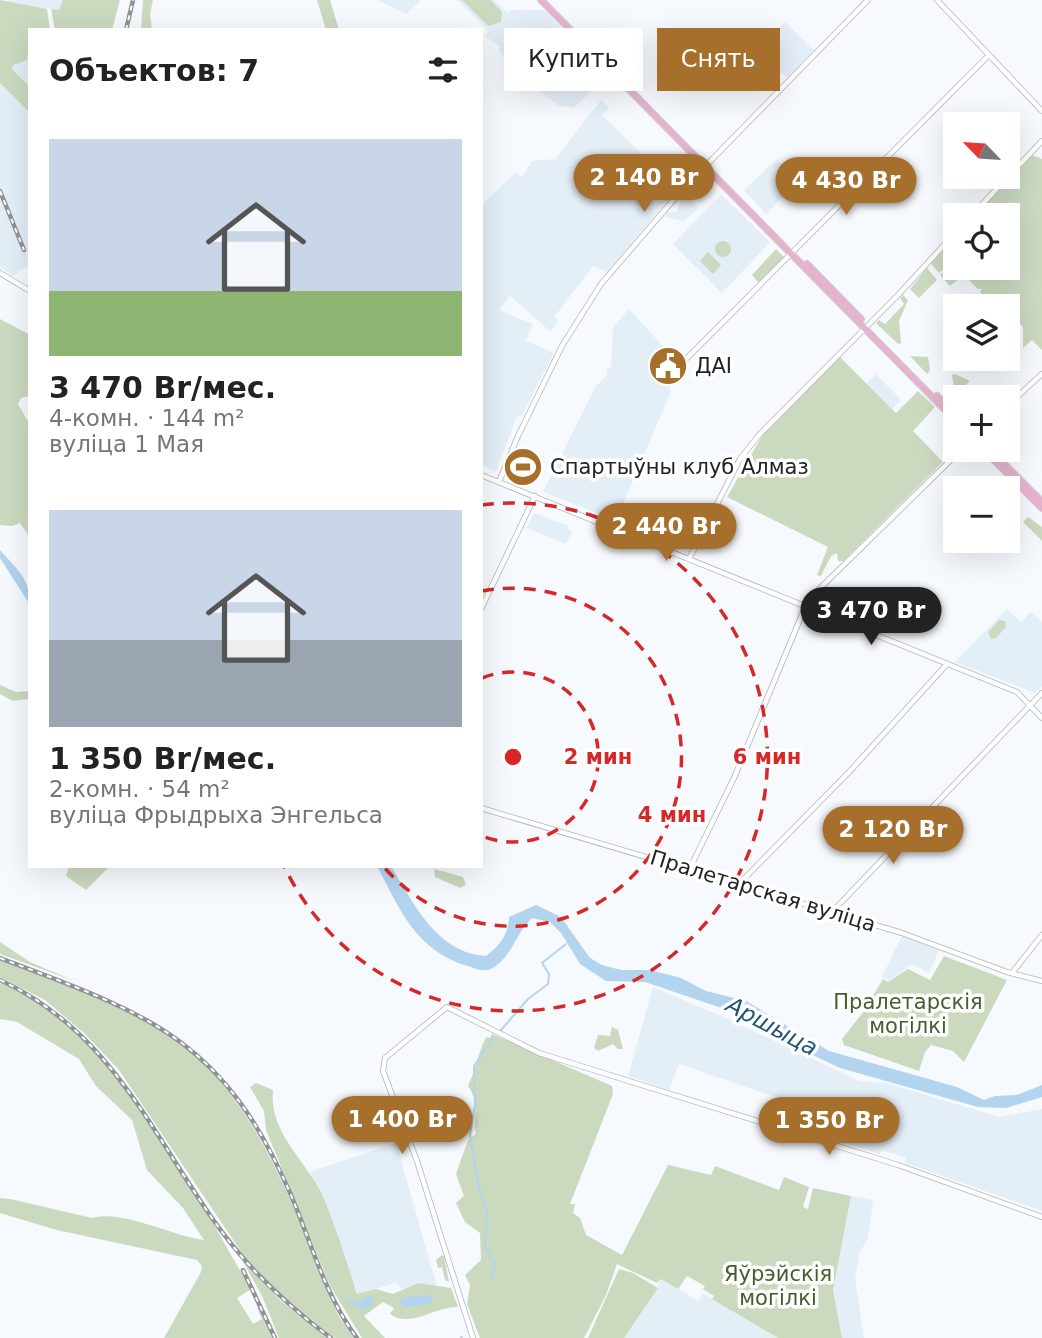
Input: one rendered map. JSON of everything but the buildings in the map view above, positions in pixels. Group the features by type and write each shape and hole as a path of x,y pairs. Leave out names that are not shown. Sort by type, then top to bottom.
{"main road":[{"path":"541,0 706,164"},
{"path":"547,0 943,407"},
{"path":"865,326 943,402"},
{"path":"996,462 1042,508"},
{"path":"1002,462 1042,502"}],"street":[{"path":"499,482 518,436 582,311 627,253 706,164 868,0"},
{"path":"937,0 1042,111"},
{"path":"685,360 989,55"},
{"path":"983,203 1042,141"},
{"path":"688,559 743,455 782,409 943,245"},
{"path":"0,273 28,290"},
{"path":"1020,394 1042,374"},
{"path":"689,870 734,778 805,606 949,462"},
{"path":"483,476 1017,692 1042,718"},
{"path":"483,606 535,496"},
{"path":"738,885 851,770 947,664"},
{"path":"831,913 1042,693"},
{"name":"Пралетарская вуліца","path":"483,809 918,938 1012,973 1042,981"},
{"path":"1012,973 1042,935"},
{"path":"473,1338 417,1161 383,1071 385,1058 447,1007 539,1053 875,1158 1042,1217"}],"shaded area":[{"path":"8,0 63,0 59,10 9,4"},
{"path":"378,0 421,0 406,14"},
{"path":"457,0 494,0 508,13 512,10 544,10 561,28 504,28 504,56 498,50 500,47 485,36 488,31"},
{"path":"785,22 814,50 787,78 780,71 779,28"},
{"path":"28,53 28,85 12,69 13,64"},
{"path":"0,83 28,111 28,265 13,276 0,267"},
{"path":"540,91 592,91 573,108 558,105"},
{"path":"601,100 609,108 602,115 677,189 607,272 593,266 555,316 558,321 551,332 510,296 499,310 533,324 526,341 554,353 521,417 517,416 496,472 483,465 483,204 516,172 522,177 532,161 555,159"},
{"path":"777,159 798,181 766,214 744,190"},
{"path":"686,192 698,208 684,221 664,217 668,212 676,212"},
{"path":"721,194 770,242 722,293 673,244"},
{"path":"629,309 668,352 658,363 667,375 671,391 617,519 543,492 596,386 607,375 606,370 611,368 613,328"},
{"path":"876,374 901,400 892,409 867,383"},
{"path":"534,513 568,526 567,529 572,531 566,544 527,528"},
{"path":"1007,609 1021,622 1031,612 1042,622 1042,686 1035,693 955,662"},
{"path":"902,936 939,950 929,973 912,964 889,981 882,977"},
{"path":"653,987 726,1018 859,1081 886,1083 1000,1117 1042,1109 1042,1211 905,1163 906,1158 882,1150 880,1154 771,1120 779,1098 679,1064 669,1090 628,1076"},
{"path":"396,1143 437,1287 418,1283 403,1289 395,1283 358,1294 310,1172"},
{"path":"851,1196 873,1200 868,1238 859,1254 855,1279 864,1338 842,1338 833,1290"},
{"path":"660,1278 698,1301 703,1293 778,1338 624,1338 658,1288"}],"green space":[{"path":"0,0 47,9 50,28 28,28 27,60 13,65 12,69 28,85 28,111 0,83"},
{"path":"63,0 120,0 113,28 55,28 51,9 59,10"},
{"path":"143,0 153,0 150,14 152,28 141,28"},
{"path":"317,0 330,0 338,28 325,28"},
{"path":"462,0 491,0 502,12 501,22 488,26"},
{"path":"1032,155 1042,159 1042,350 1032,340 1023,348 1020,294 982,294 980,292 982,289 978,289 969,280 1020,280 1020,203 986,203 1000,189 1020,189 1020,168"},
{"path":"720,241 726,241 731,249 729,255 720,257 715,252 715,246"},
{"path":"776,249 784,257 759,283 752,275"},
{"path":"943,250 943,270 939,273 931,264"},
{"path":"708,252 721,265 713,274 700,261"},
{"path":"927,268 937,280 919,298 910,289"},
{"path":"945,280 958,280 950,286"},
{"path":"903,295 908,300 899,321 901,343 898,344 876,323 879,320 885,324 904,304 900,298"},
{"path":"0,319 28,334 28,396 21,398 18,404 28,422 28,534 20,523 12,526 0,525"},
{"path":"910,356 928,357 930,370 927,374"},
{"path":"840,357 896,413 918,391 935,407 913,431 943,462 843,561 838,561 837,553 831,556 821,576 817,575 828,547 727,497 762,436"},
{"path":"952,375 970,381 966,385 954,385"},
{"path":"1028,517 1042,527 1042,541 1023,522"},
{"path":"999,620 1005,621 1006,627 996,638 991,639 988,632"},
{"path":"0,685 16,692 28,691 28,699 13,701 0,694"},
{"path":"68,868 108,868 86,890 66,876"},
{"path":"434,869 463,877 466,885 460,888 435,877"},
{"path":"0,942 30,962 75,981 0,954"},
{"name":"Пралетарскія могілкі","path":"944,956 1007,980 964,1062 953,1051 931,1045 925,1052 919,1071 844,1045 842,1039 864,1011 883,979 888,982 908,969 930,980"},
{"path":"0,960 131,1010 187,1048 218,1080 245,1114 267,1152 339,1317 354,1338 335,1338 278,1293 242,1253 119,1070 85,1034 45,1000 0,977"},
{"path":"0,983 42,1006 80,1038 146,1116 175,1159 251,1289 237,1298 253,1324 262,1319 257,1308 260,1306 273,1338 164,1338 201,1272 202,1266 197,1260 57,1230 0,1213 0,1198 10,1199 92,1218 118,1217 204,1240 183,1208 147,1170 132,1120 96,1086 79,1059 17,1022 0,1019"},
{"path":"612,1027 618,1030 623,1049 618,1049 613,1044 598,1051 594,1048 598,1035 610,1036"},
{"name":"Яўрэйскія могілкі","path":"492,1034 612,1086 613,1094 570,1204 575,1204 573,1213 580,1218 586,1235 622,1255 668,1165 711,1175 715,1166 779,1190 784,1177 809,1187 803,1207 808,1209 813,1188 851,1196 833,1290 842,1338 778,1338 712,1299 714,1296 703,1289 705,1286 687,1276 678,1289 661,1279 657,1283 617,1264 606,1295 584,1338 480,1338 467,1304 470,1285 465,1275 481,1260 480,1233 465,1222 456,1203 464,1196 456,1174 468,1140 476,1134 476,1105 468,1086 486,1037 490,1038"},
{"path":"256,1083 273,1090 277,1121 325,1201 357,1294 376,1289 393,1294 418,1283 451,1288 458,1307 406,1319 390,1314 394,1308 383,1302 364,1316 385,1338 362,1338 330,1286 266,1130 264,1111 250,1087"},
{"path":"442,1255 449,1282 445,1280 442,1267 438,1268 436,1260"},
{"path":"242,1260 281,1301 327,1338 279,1338 262,1296"},
{"path":"619,1269 633,1273 658,1288 624,1338 588,1338"}],"water":[{"path":"0,550 25,581 28,587 28,602 0,558"},
{"name":"Аршыца","path":"378,868 392,868 429,924 440,936 469,953 486,956 502,940 509,917 536,905 561,917 590,958 602,965 621,970 650,970 681,978 706,991 746,1001 829,1051 957,1087 984,1100 995,1096 1017,1095 1042,1085 1042,1097 1006,1108 978,1107 840,1068 787,1043 748,1017 645,982 606,981 580,964 561,933 550,922 532,918 500,963 490,969 478,969 450,959 435,950 422,939 402,913"},
{"path":"430,1295 433,1300 430,1304 405,1307 400,1303 402,1298"},
{"path":"368,1296 372,1297 374,1304 364,1310 344,1300 359,1301"}],"waterway":[{"path":"501,1030 528,999 548,984 549,974 542,963 566,944"},
{"path":"492,1279 495,1263 485,1247 487,1209 479,1189 470,1135 475,1105 474,1066 493,1038"}],"railway":[{"path":"126,28 133,0"},
{"path":"0,191 24,250"},
{"path":"0,958 139,1016 175,1038 208,1065 237,1099 264,1141 290,1193 327,1286 357,1338"},
{"path":"0,980 37,1001 70,1025 98,1053 145,1115 212,1218 238,1252 281,1297 331,1338"},
{"path":"243,1270 275,1338"}],"place":[{"name":"ДАІ","path":"668,366"},
{"name":"Спартыўны клуб Алмаз","path":"523,467"}]}
